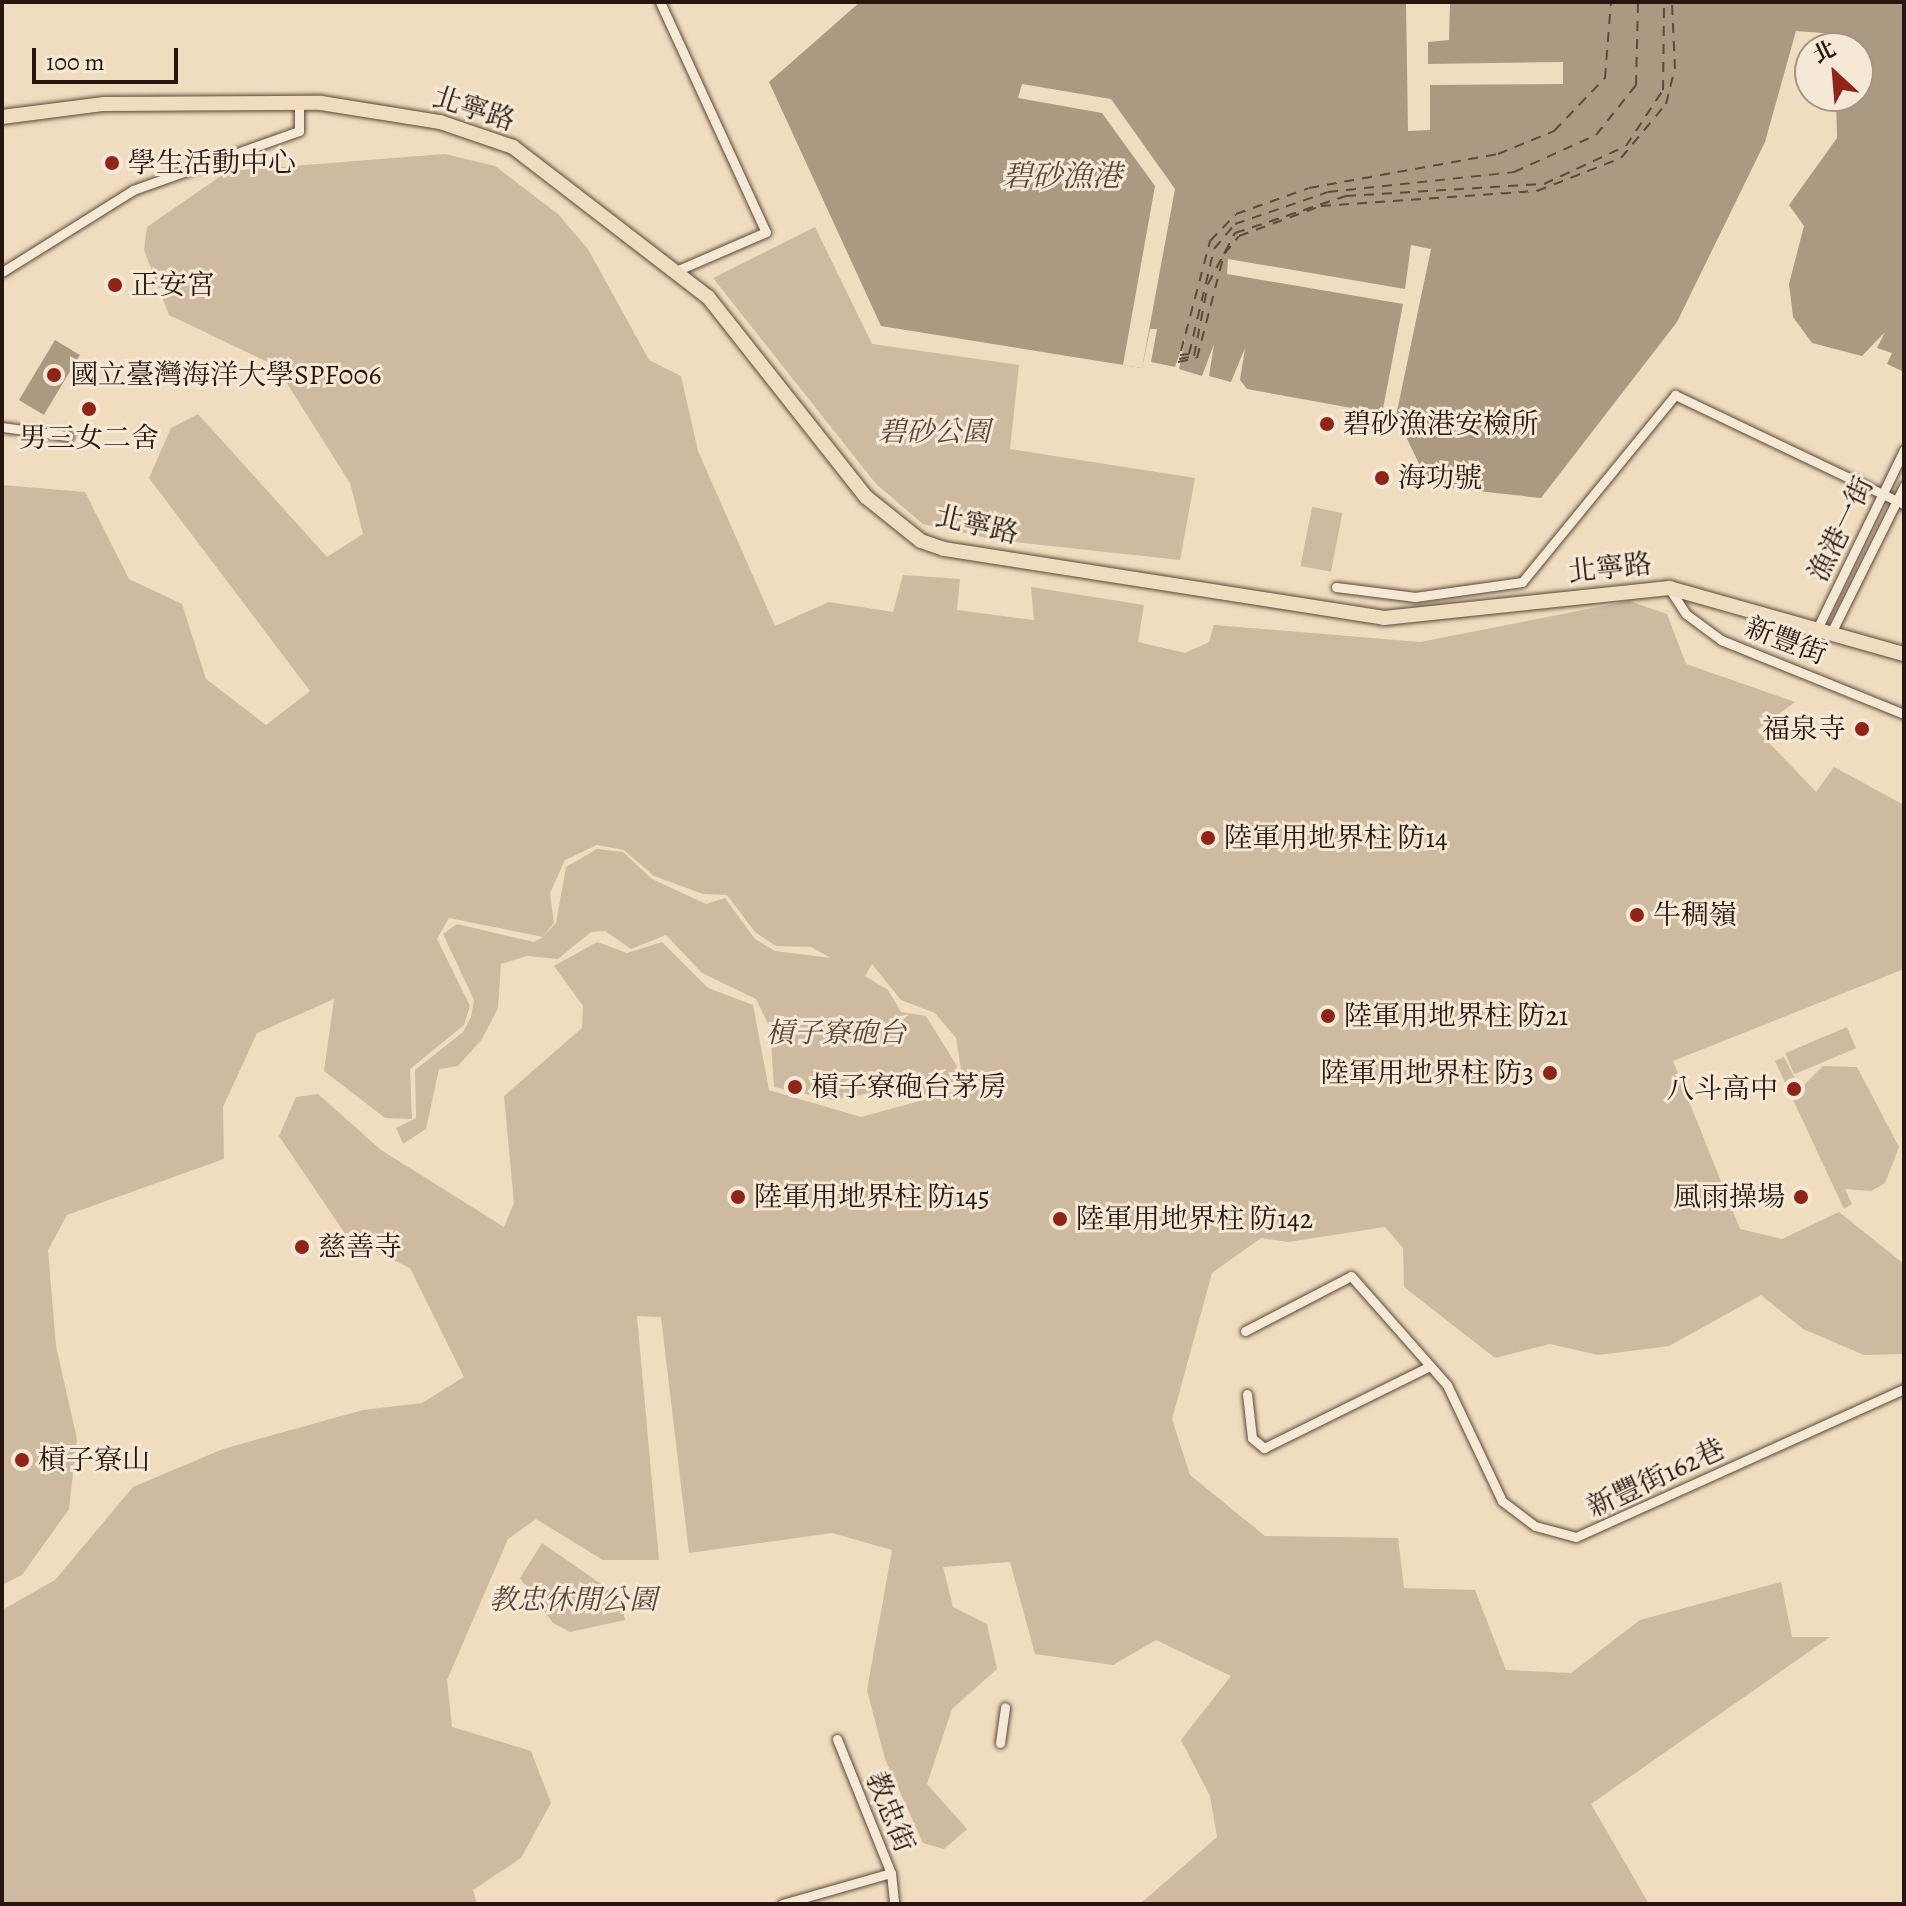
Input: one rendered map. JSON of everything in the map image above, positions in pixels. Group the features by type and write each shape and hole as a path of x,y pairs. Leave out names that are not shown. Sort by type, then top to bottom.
{"main road":[{"name":"北寧路","path":"2,117 104,104 299,103 440,122 499,141 543,166 678,270 724,314 866,497 932,546 1384,618 1669,588 1825,629 1904,654"}],"street":[{"path":"660,2 766,232 678,270"},
{"path":"2,272 50,249 133,190 299,131 299,103"},
{"path":"1336,587 1415,597 1522,582 1675,395 1900,502"},
{"path":"2,427 68,436"},
{"name":"漁港一街","path":"1825,629 1881,494 1904,450"},
{"name":"漁港一街","path":"1825,629 1900,502 1904,486"},
{"name":"新豐街","path":"1669,588 1686,614 1721,640 1904,714"},
{"name":"新豐街162巷","path":"1245,1331 1351,1276 1430,1366 1455,1400 1502,1501 1535,1526 1576,1537 1601,1532 1904,1389"},
{"path":"1247,1394 1252,1438 1264,1448 1430,1366"},
{"path":"1000,1743 1005,1707"},
{"name":"教忠街","path":"837,1739 891,1873 894,1904"},
{"path":"782,1904 891,1873"}],"green space":[{"name":"槓子寮砲台","path":"445,154 495,166 558,214 588,249 649,360 681,376 698,451 775,626 829,602 893,612 903,575 960,579 957,610 1034,620 1031,587 1144,605 1138,642 1185,653 1209,642 1214,625 1420,642 1629,601 1667,614 1686,664 1795,702 1757,730 1816,792 1834,767 1904,805 1904,969 1673,1061 1740,1229 1782,1239 1839,1212 1904,1264 1904,1354 1864,1355 1803,1329 1761,1295 1669,1346 1598,1355 1550,1344 1495,1358 1404,1287 1403,1248 1385,1227 1288,1242 1261,1238 1212,1273 1172,1419 1190,1475 1265,1536 1398,1538 1404,1588 1475,1590 1506,1670 1571,1673 1640,1620 1781,1582 1792,1637 1830,1637 1591,1804 1649,1904 1140,1904 1217,1837 1210,1796 1181,1740 1231,1676 1156,1640 1113,1665 1035,1654 1010,1562 943,1567 953,1607 987,1624 997,1669 952,1709 927,1784 967,1829 944,1849 923,1843 885,1759 867,1690 892,1550 832,1533 689,1553 661,1317 637,1316 659,1560 603,1560 536,1519 508,1539 447,1680 452,1727 531,1751 551,1803 521,1858 473,1890 477,1904 2,1904 2,1610 55,1580 133,1487 223,1449 363,1410 422,1403 464,1377 410,1268 348,1238 279,1136 296,1097 318,1094 381,1150 504,1227 514,1203 504,1096 582,1028 583,1006 554,966 597,942 627,953 662,942 708,988 753,1005 769,1090 861,1117 964,1089 956,1038 935,1013 901,1000 872,964 865,976 888,990 901,1012 926,1016 957,1066 953,1086 909,1099 875,1092 833,1100 774,1087 770,1028 756,999 702,973 666,935 631,949 605,931 591,932 558,959 527,956 501,964 498,1008 482,1039 458,1066 439,1069 426,1129 403,1144 396,1128 416,1118 415,1070 463,1032 471,1017 474,1000 443,934 457,924 534,942 543,937 449,918 437,939 470,1006 464,1025 410,1069 412,1119 385,1118 324,1071 334,999 257,1033 223,1107 224,1159 67,1215 48,1250 56,1346 77,1439 69,1509 22,1575 2,1585 2,485 85,492 129,579 182,604 206,679 266,725 310,691 149,478 171,428 198,414 327,557 363,534 350,483 276,366 169,315 144,250 147,227 228,171","holes":["597,845 624,850 654,876 703,894 727,895 755,932 776,946 811,947 831,958 775,951 755,939 725,898 706,904 652,879 623,852 597,849 566,867 556,923 543,936 554,923 550,893 565,860"]},
{"name":"碧砂公園","path":"815,227 872,344 1019,365 1010,449 1195,478 1180,560 996,540 923,524 876,484 713,278"},
{"path":"1312,507 1342,513 1331,572 1301,566"},
{"path":"1847,1027 1856,1048 1794,1074 1785,1053"},
{"path":"1784,1057 1800,1089 1823,1066 1857,1067 1899,1147 1885,1183 1871,1191 1845,1189 1852,1204 1844,1209 1775,1061"},
{"name":"教忠休閒公園","path":"542,1543 620,1597 625,1620 570,1632 553,1623 520,1578"}],"water":[{"name":"碧砂漁港","path":"860,2 1406,2 1408,131 1430,130 1430,85 1563,84 1563,62 1428,64 1428,42 1449,40 1450,2 1904,2 1904,372 1887,364 1892,353 1877,348 1885,332 1862,356 1812,343 1793,317 1789,284 1804,226 1789,205 1837,138 1836,112 1874,112 1874,32 1794,32 1765,142 1677,322 1541,498 1440,487 1423,472 1396,416 1247,389 1240,380 1245,348 1231,382 1209,376 1214,344 1202,376 1179,369 1185,339 1175,367 1151,362 1157,329 1150,329 1142,368 881,326 769,82"},
{"path":"55,340 80,355 44,415 19,400"}],"pier":[{"path":"1022,84 1111,99 1175,189 1142,368 1123,365 1155,186 1102,113 1018,98"},
{"path":"1411,245 1431,249 1396,416 1382,414 1403,304 1227,274 1228,259 1405,289"}],"ferry route":[{"path":"1181,351 1210,241 1236,214 1309,188 1498,154 1554,131 1605,78 1611,2"},
{"path":"1180,355 1189,354 1214,249 1235,224 1328,192 1514,172 1596,135 1636,85 1638,2"},
{"path":"1179,359 1194,356 1208,284 1235,233 1346,196 1544,184 1626,146 1663,90 1664,2"},
{"path":"1178,362 1197,358 1224,254 1239,236 1321,206 1537,191 1621,158 1666,104 1675,69 1672,2"}],"place":[{"name":"學生活動中心","path":"112,163"},
{"name":"正安宮","path":"115,285"},
{"name":"國立臺灣海洋大學SPF006","path":"54,375"},
{"name":"男三女二舍","path":"89,409"},
{"name":"碧砂漁港安檢所","path":"1327,424"},
{"name":"海功號","path":"1382,478"},
{"name":"福泉寺","path":"1862,729"},
{"name":"陸軍用地界柱 防14","path":"1208,838"},
{"name":"牛稠嶺","path":"1637,915"},
{"name":"陸軍用地界柱 防21","path":"1328,1016"},
{"name":"陸軍用地界柱 防3","path":"1550,1073"},
{"name":"槓子寮砲台茅房","path":"795,1087"},
{"name":"八斗高中","path":"1794,1089"},
{"name":"陸軍用地界柱 防145","path":"738,1197"},
{"name":"風雨操場","path":"1801,1197"},
{"name":"陸軍用地界柱 防142","path":"1060,1219"},
{"name":"慈善寺","path":"302,1247"},
{"name":"槓子寮山","path":"22,1460"}]}
